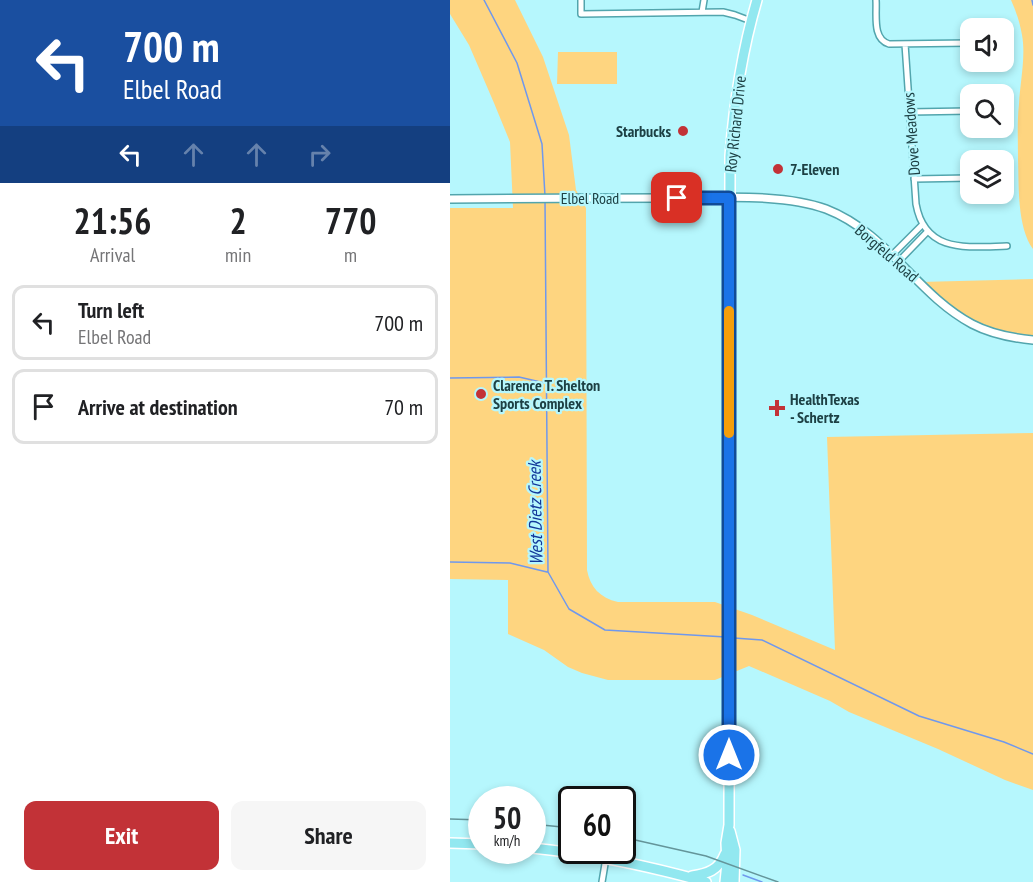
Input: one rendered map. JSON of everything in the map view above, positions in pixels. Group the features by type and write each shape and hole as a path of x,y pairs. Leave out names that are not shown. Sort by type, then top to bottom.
{"main road":[{"name":"Roy Richard Drive","path":"724,882 729,825 730,156 740,71 757,0"},
{"name":"Roy Richard Drive","path":"729,825 735,850 734,882"},
{"path":"450,843 468,844"},
{"path":"687,877 701,875 718,868 726,852"},
{"path":"636,864 706,882"}],"street":[{"path":"581,0 581,14 723,12 751,21"},
{"path":"702,12 704,0"},
{"path":"876,0 878,35 885,43 960,43"},
{"name":"Dove Meadows","path":"905,44 917,212 926,228"},
{"path":"909,112 960,111"},
{"path":"914,179 960,178"},
{"name":"Elbel Road","path":"450,199 729,198"},
{"name":"Borgfeld Road","path":"729,198 783,200 816,206 847,219 868,232 944,305 969,323 1010,337 1033,340"},
{"path":"926,228 938,239 955,246 1007,246"},
{"path":"893,255 926,228"},
{"path":"899,261 926,228"},
{"path":"602,882 605,864"}],"shaded area":[{"path":"450,0 515,0 543,57 569,135 576,190 586,208 587,570 593,587 606,598 618,602 715,602 835,650 827,437 1033,433 1033,790 849,712 830,701 749,666 715,680 608,680 582,673 568,667 544,650 508,634 508,580 450,579 450,208 513,208 510,142 469,45 450,14"},
{"path":"1011,0 1033,0 1033,249 1021,218 1018,125 1023,43"},
{"path":"558,52 617,52 617,84 557,84"},
{"path":"1033,279 1033,340 975,325 920,282"}],"waterway":[{"name":"West Dietz Creek","path":"484,0 517,63 542,144 545,196"},
{"path":"1032,0 1033,5"},
{"name":"West Dietz Creek","path":"545,201 548,572 569,609 605,630 726,637"},
{"path":"450,378 519,377 545,383"},
{"path":"450,562 510,563 547,572"},
{"name":"West Dietz Creek","path":"734,638 762,640 919,716 1004,742 1033,754"},
{"path":"743,875 762,882"}],"railway":[{"path":"450,819 468,820"},
{"path":"546,825 558,827"},
{"path":"636,840 706,856 778,882"}],"slow traffic":[{"path":"729,311 729,433"}],"place":[{"name":"Starbucks","path":"683,131"},
{"name":"7-Eleven","path":"778,169"},
{"name":"Clarence T. Shelton Sports Complex","path":"481,394"},
{"name":"HealthTexas - Schertz","path":"777,408"}],"route":[{"path":"677,198 729,198 729,755"}]}
